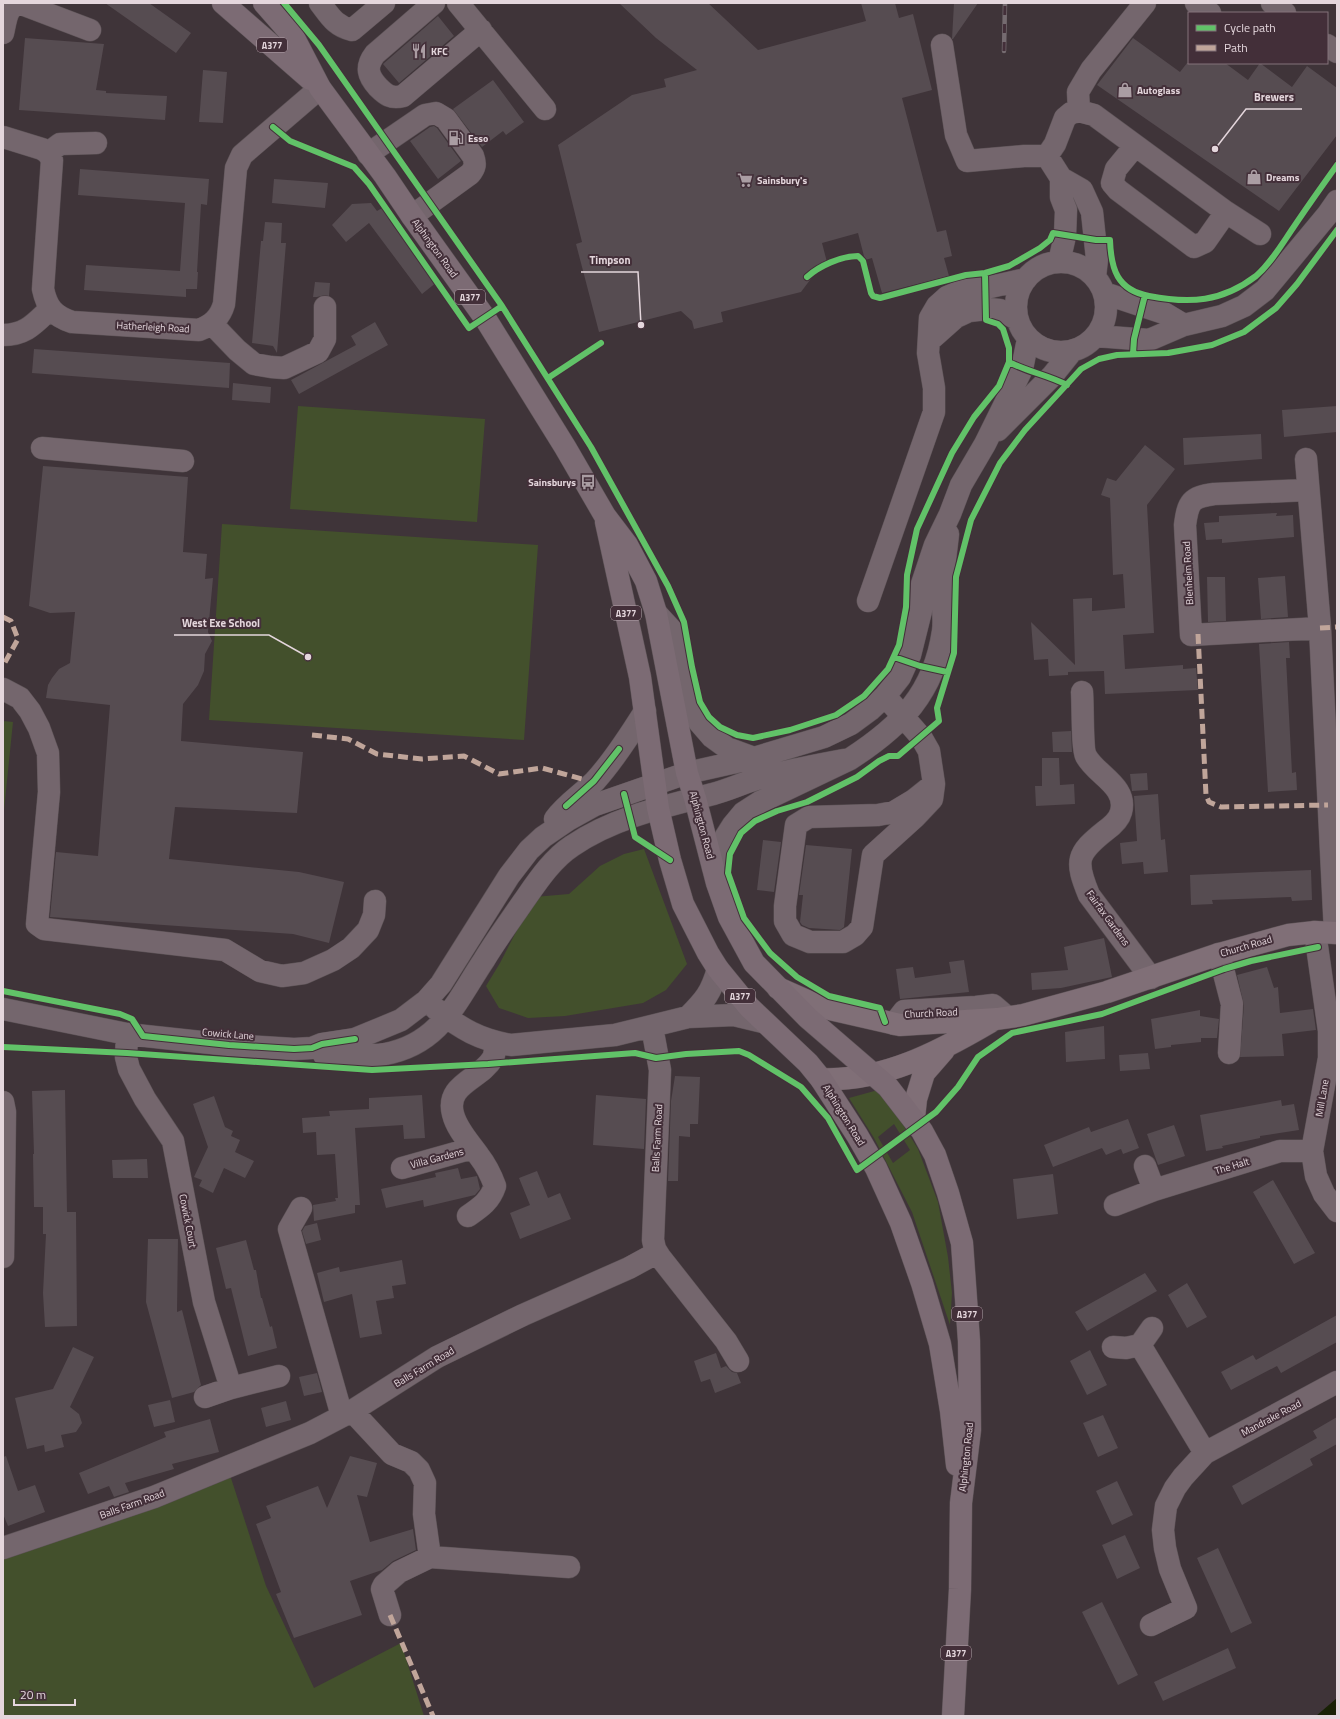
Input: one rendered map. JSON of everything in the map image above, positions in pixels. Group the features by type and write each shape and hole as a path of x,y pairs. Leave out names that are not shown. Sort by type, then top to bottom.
{"highway":[{"name":"Alphington Road","path":"223,3 320,88"},
{"name":"Alphington Road","path":"264,3 293,36 320,88 485,318 565,447 604,516 627,545 646,581 656,613 687,773 713,867 729,917 754,963 808,1018 875,1074 888,1087 914,1118 935,1155 948,1193 962,1243 969,1340 970,1430 961,1503"},
{"name":"Alphington Road","path":"604,516 640,677 658,808 670,860 683,904 708,953 718,969 749,1007 808,1063 821,1079 876,1168 901,1223 922,1283 940,1344 951,1411 961,1503"},
{"name":"A377","path":"953,1716 960,1589 961,1503"}],"main road":[{"name":"Church Road","path":"777,987 821,1007 900,1025 1002,1018 1023,1015 1107,992 1219,954 1288,935 1329,933"},
{"name":"Church Road","path":"821,1079 847,1078 875,1074 946,1048 1002,1018"},
{"path":"914,1118 916,1099 924,1073 946,1048"}],"street":[{"path":"3,33 8,12 13,5 19,3 90,30"},
{"path":"320,3 335,23 342,28 352,30 384,3"},
{"path":"434,3 370,60 368,69 371,79 389,97 403,96 481,30"},
{"path":"458,3 545,109"},
{"path":"1079,111 1078,92 1091,70 1145,3"},
{"path":"1196,3 1209,12"},
{"path":"1272,3 1284,12"},
{"path":"942,45 956,136 967,161 1024,156 1047,156"},
{"path":"1328,46 1337,52"},
{"path":"320,88 242,155 236,168 224,304 222,312 212,324 237,350 254,364 284,368 318,352 325,339 325,307"},
{"path":"1047,156 1055,144 1065,118 1071,113 1079,111 1094,115 1226,212 1260,234"},
{"path":"368,154 425,116 436,113 446,119 473,156 475,162 474,169 470,174 412,216"},
{"path":"3,137 42,150 48,153 52,160 43,290 46,302 50,309 29,328 19,334 3,335"},
{"path":"48,153 60,144 96,143"},
{"path":"1135,146 1116,169 1112,183 1118,190 1194,247 1205,242 1226,212"},
{"path":"985,444 1052,376 1072,352 1085,345 1096,336 1104,322 1106,308 1100,285 1092,212 1082,190 1061,178 1047,156"},
{"path":"1058,262 1065,236 1066,210 1061,197 1061,178"},
{"path":"1092,212 1103,206 1118,190"},
{"path":"1096,336 1149,340 1184,325 1222,316 1244,306 1265,290 1337,201"},
{"path":"1072,352 1048,351 1037,346 1028,339 1021,330 1016,311 1018,294 1026,279 1040,267 1058,262 1075,264 1089,272 1100,285 1164,312 1184,325"},
{"path":"868,601 934,412 934,388 928,353 930,318 938,306 948,297 966,289 986,288 1026,279"},
{"name":"Hatherleigh Road","path":"50,309 54,314 62,319 72,322 199,330 212,324"},
{"path":"929,341 956,317 969,311 987,309 1000,310 1017,319"},
{"path":"850,759 767,776 714,794 658,808 591,834 570,847 553,863 531,891 447,1018 435,1030 417,1042 399,1050 384,1054 318,1055 312,1048 322,1044 355,1039 374,1032 402,1020 426,1001 441,984 509,876 529,850 543,837 595,805 687,773 754,758 824,737 851,724 886,696 900,677 910,655 922,611 922,584 935,545 950,514 961,485 985,444 1022,369 1028,339"},
{"path":"42,448 183,461"},
{"path":"1306,459 1320,628 1329,933"},
{"name":"Blenheim Road","path":"1308,490 1214,494 1201,496 1192,502 1187,508 1185,524 1191,634 1320,628"},
{"path":"713,867 721,844 733,825 743,813 760,802 850,759 904,718 919,698 929,679 938,656 943,630 942,591 950,514"},
{"path":"656,613 678,637 689,696 699,722 712,737 727,748 754,758"},
{"path":"3,689 20,698 30,711 39,728 48,753 49,792 37,924 44,929 225,950 260,971 282,976 304,974 333,960 351,948 368,930 374,915 375,901"},
{"name":"Fairfax Gardens","path":"1082,692 1084,754 1093,767 1114,785 1122,800 1121,812 1117,820 1091,842 1082,854 1079,863 1082,879 1089,895 1151,978"},
{"path":"886,696 921,737 929,751 934,784 932,799 916,817 873,854 862,927 855,935 843,942 810,942 793,935 785,921 785,906 796,825 809,817 878,815 894,812 914,800 934,784"},
{"path":"543,837 556,817 594,781 630,734 644,711"},
{"name":"Mill Lane","path":"1329,933 1329,1113 1312,1151 1316,1176 1324,1194 1337,1211"},
{"path":"1219,954 1232,1004 1229,1053"},
{"path":"688,1017 703,1002 713,987 718,969"},
{"path":"426,1001 447,1018 476,1036 496,1043 511,1045 594,1038 652,1027 688,1017 734,1015 764,1022"},
{"name":"Cowick Lane","path":"3,1011 127,1034 229,1045 312,1048"},
{"name":"Balls Farm Road","path":"3,1548 154,1497 310,1433 347,1414 437,1356 523,1315 630,1268 651,1256 655,1249 653,1240 654,1192 660,1070 652,1027"},
{"name":"Cowick Court","path":"127,1034 126,1056 129,1069 145,1099 173,1141 204,1302 231,1388"},
{"path":"468,1216 488,1201 495,1186 490,1174 461,1131 453,1114 451,1100 459,1087 481,1072 493,1057 496,1043"},
{"path":"3,1102 5,1112 3,1247"},
{"name":"Villa Gardens","path":"402,1168 473,1148"},
{"name":"The Halt","path":"1115,1205 1154,1190 1280,1151 1312,1151"},
{"path":"1145,1166 1154,1190"},
{"path":"301,1208 289,1229 347,1414 392,1454 411,1462 419,1470 425,1483 424,1514 430,1557"},
{"path":"655,1249 726,1341 738,1361"},
{"path":"1113,1347 1126,1348 1146,1337 1205,1453"},
{"path":"205,1397 231,1388 279,1376"},
{"name":"Mandrake Road","path":"1151,1625 1186,1608 1170,1569 1165,1548 1163,1530 1166,1506 1183,1477 1205,1453 1337,1382"},
{"path":"390,1615 382,1590 384,1584 400,1572 430,1557 568,1568"}],"shaded area":[{"path":"298,406 485,419 477,522 290,509"},
{"path":"222,524 538,545 524,740 209,720"},
{"path":"3,721 13,722 3,820"},
{"path":"644,849 687,964 666,990 643,1003 565,1016 528,1018 499,1008 486,986 500,963 534,897 569,894 600,866 624,854"},
{"path":"878,1090 900,1120 918,1149 938,1202 948,1257 952,1293 950,1325 912,1212 874,1138 849,1098","holes":["894,1124 910,1150 893,1163 878,1137"]},
{"path":"230,1475 266,1586 314,1688 401,1643 424,1716 3,1716 3,1558"},
{"path":"1337,1698 1337,1716 1316,1716"}],"building":[{"path":"105,3 149,3 191,33 176,53"},
{"name":"Sainsbury's","path":"619,3 708,3 758,50 866,21 861,3 895,3 899,18 913,14 932,90 902,98 937,232 946,230 952,256 944,258 949,276 882,293 872,258 865,260 858,233 822,243 828,266 813,276 801,292 721,312 723,322 694,329 692,321 681,311 599,332 576,244 582,242 558,145 632,95 666,87 664,79 697,70 656,38"},
{"path":"954,3 978,3 952,39"},
{"name":"KFC","path":"438,16 454,36 399,83 383,64"},
{"path":"25,38 104,44 96,90 106,91 106,93 167,96 165,120 19,110"},
{"path":"1133,38 1180,72 1187,63 1226,64 1248,80 1259,64 1261,64 1292,87 1307,66 1337,88 1337,135 1279,211 1097,85"},
{"path":"203,70 227,72 223,123 199,122"},
{"path":"493,80 524,122 506,135 503,131 482,147 453,109"},
{"path":"434,126 461,161 438,179 410,141 430,127"},
{"path":"80,169 209,179 207,205 201,204 197,289 186,289 186,297 84,290 86,265 180,271 185,203 78,195"},
{"path":"274,179 328,183 325,208 272,203"},
{"path":"371,203 377,211 382,208 437,282 422,294 369,223 346,242 332,225 352,204"},
{"path":"265,222 282,223 281,243 286,243 277,353 273,346 252,343 261,241 263,241"},
{"path":"315,282 330,283 329,296 325,295 313,297"},
{"path":"375,322 388,345 299,394 291,380 356,345 351,336"},
{"path":"34,349 230,363 229,388 32,373"},
{"path":"233,383 271,387 270,403 232,400"},
{"path":"1337,406 1337,432 1284,437 1282,410"},
{"path":"1261,434 1262,459 1184,465 1183,438"},
{"path":"1145,445 1175,469 1147,505 1154,633 1123,635 1125,669 1183,665 1183,669 1196,668 1198,690 1105,694 1104,671 1068,672 1068,675 1049,676 1048,659 1034,660 1031,622 1075,665 1073,599 1092,598 1092,611 1125,608 1123,574 1113,575 1110,498 1101,495 1107,478 1116,481"},
{"path":"43,466 188,477 183,552 207,554 205,579 213,578 208,632 212,641 205,654 204,671 198,685 183,704 181,741 303,752 297,813 175,807 169,859 299,872 344,882 329,943 293,934 50,917 56,852 98,856 110,705 46,698 48,685 52,678 59,669 70,663 75,612 50,613 29,606"},
{"path":"1277,513 1276,516 1293,515 1294,537 1222,543 1222,539 1206,540 1204,523 1219,522 1219,516"},
{"path":"1285,576 1288,617 1261,619 1258,578"},
{"path":"1207,577 1225,577 1226,621 1208,622"},
{"path":"1289,642 1290,658 1286,658 1292,773 1296,772 1297,790 1268,792 1259,644"},
{"path":"1071,731 1072,752 1053,752 1052,732"},
{"path":"1042,758 1059,758 1060,785 1074,784 1075,804 1036,806 1035,786 1042,786"},
{"path":"1147,773 1148,790 1132,791 1130,774"},
{"path":"1158,794 1161,840 1165,839 1168,872 1144,874 1143,862 1122,864 1120,843 1137,841 1134,796"},
{"path":"763,840 781,842 774,892 757,890"},
{"path":"806,845 852,849 844,927 840,930 809,928 802,925 800,922 803,895 799,895"},
{"path":"1311,870 1312,900 1292,901 1291,897 1212,900 1213,904 1191,905 1190,875"},
{"path":"1104,938 1112,977 1061,988 1032,990 1031,973 1068,970 1064,947"},
{"path":"964,960 969,992 900,999 896,969 913,967 915,978 951,973 949,962"},
{"path":"1267,967 1274,988 1278,987 1280,1013 1313,1009 1316,1030 1282,1034 1284,1056 1240,1057 1244,1005 1237,975"},
{"path":"1200,1010 1200,1016 1219,1019 1217,1038 1201,1038 1201,1042 1171,1045 1171,1047 1155,1049 1151,1019"},
{"path":"1104,1026 1105,1059 1066,1062 1065,1032"},
{"path":"1148,1053 1150,1069 1120,1071 1119,1055"},
{"path":"675,1076 700,1077 698,1124 690,1124 690,1137 679,1136 678,1181 668,1181 671,1101"},
{"path":"65,1090 67,1212 76,1212 77,1326 45,1327 43,1293 46,1234 43,1234 43,1207 34,1207 32,1091"},
{"path":"422,1095 425,1138 404,1139 403,1125 355,1128 360,1205 355,1205 355,1213 314,1221 313,1205 336,1201 335,1198 338,1198 335,1154 317,1155 316,1132 303,1133 302,1118 330,1116 329,1111 369,1109 369,1098"},
{"path":"596,1095 646,1099 644,1149 593,1145"},
{"path":"214,1096 225,1127 233,1131 231,1136 240,1140 235,1152 254,1161 245,1178 224,1168 213,1193 199,1186 202,1180 194,1177 208,1147 193,1104"},
{"path":"1281,1100 1282,1106 1294,1104 1299,1130 1260,1136 1260,1138 1206,1151 1200,1115"},
{"path":"1128,1119 1139,1148 1123,1154 1121,1149 1106,1155 1102,1148 1053,1167 1044,1145 1089,1127 1091,1132"},
{"path":"1174,1125 1185,1156 1158,1165 1147,1134"},
{"path":"147,1159 148,1178 113,1178 112,1160"},
{"path":"458,1168 461,1179 477,1176 480,1189 475,1195 424,1207 423,1200 386,1208 381,1189 436,1177 435,1173"},
{"path":"537,1171 548,1198 560,1193 571,1219 520,1239 510,1213 530,1205 519,1178"},
{"path":"1053,1174 1058,1214 1017,1219 1013,1179"},
{"path":"1273,1180 1315,1253 1294,1264 1253,1192"},
{"path":"317,1223 321,1240 306,1244 302,1231 305,1226"},
{"path":"148,1239 178,1239 177,1312 182,1310 201,1385 194,1392 172,1398 146,1302"},
{"path":"246,1240 254,1270 256,1270 261,1298 270,1327 272,1326 277,1348 248,1356 231,1288 226,1289 216,1248"},
{"path":"402,1260 406,1284 392,1286 394,1298 376,1301 382,1334 360,1338 352,1294 324,1302 317,1273 339,1267 340,1272"},
{"path":"1145,1273 1157,1291 1087,1331 1075,1312"},
{"path":"1187,1283 1207,1317 1187,1328 1168,1295"},
{"path":"1337,1315 1337,1342 1281,1373 1277,1366 1231,1390 1221,1372 1253,1355 1256,1360"},
{"path":"73,1347 94,1357 70,1407 79,1414 82,1423 76,1432 61,1435 64,1447 45,1452 44,1445 27,1449 15,1398 53,1389"},
{"path":"1090,1350 1107,1385 1087,1395 1070,1361"},
{"path":"716,1353 721,1368 726,1366 732,1372 737,1373 741,1383 715,1393 710,1379 701,1382 694,1361"},
{"path":"317,1373 322,1392 304,1396 299,1377"},
{"path":"170,1400 175,1422 154,1427 148,1405"},
{"path":"286,1401 291,1420 266,1427 261,1408"},
{"path":"1103,1415 1118,1448 1098,1457 1083,1423"},
{"path":"1337,1417 1337,1444 1310,1459 1313,1465 1242,1505 1232,1486 1317,1438 1313,1431"},
{"path":"210,1419 219,1452 172,1464 174,1469 125,1483 129,1492 114,1497 109,1486 88,1494 79,1473 166,1437 164,1432"},
{"path":"6,1456 18,1491 35,1485 45,1512 8,1526 3,1514 3,1457"},
{"path":"350,1456 377,1463 367,1497 357,1495 370,1542 413,1529 416,1550 393,1561 382,1570 350,1581 362,1615 294,1638 276,1594 281,1592 256,1524 271,1518 266,1506 318,1486 327,1508"},
{"path":"1117,1481 1133,1515 1112,1525 1096,1491"},
{"path":"1125,1535 1140,1568 1117,1579 1102,1545"},
{"path":"1218,1548 1252,1623 1231,1633 1197,1558"},
{"path":"1102,1602 1138,1675 1118,1685 1082,1612"},
{"path":"1228,1648 1236,1668 1163,1701 1154,1682"}],"railway":[{"path":"1004,51 1005,3"}],"marked path":[{"path":"3,617 11,621 18,639 3,666"},
{"path":"1320,628 1337,627"},
{"path":"1198,634 1206,795 1209,802 1221,807 1328,805"},
{"path":"312,735 348,739 377,754 422,759 464,756 499,774 542,768 582,779"},
{"path":"390,1615 433,1716"}],"cycle path":[{"path":"284,3 319,45 502,306"},
{"path":"273,127 290,141 354,167 369,184 469,328 502,306 591,447 668,586 684,622 700,702 709,717 720,727 737,735 753,738 790,730 836,715 864,696 888,669 899,645 906,607 907,575 917,529 952,453 974,417 999,386 1009,362 1009,348 1003,329 998,324 986,320 985,273"},
{"path":"807,277 831,262 851,256 858,256 863,261 871,293 873,296 880,298 966,275 985,273 1009,266 1040,248 1050,240 1053,233 1096,240 1110,240 1112,260 1118,277 1130,289 1138,293 1164,299 1205,299 1218,296 1243,285 1256,276 1267,265 1337,165"},
{"path":"885,1022 880,1008 829,996 797,977 770,953 744,918 728,873 730,854 741,833 755,821 777,811 807,802 857,777 879,761 889,756 898,756 939,721 937,708 954,653 956,577 971,520 1000,463 1025,430 1081,369 1099,359 1117,355 1168,353 1212,345 1244,332 1276,308 1297,284 1337,230"},
{"path":"1133,354 1134,339 1145,295"},
{"path":"548,378 601,343"},
{"path":"1009,362 1067,385"},
{"path":"894,657 920,666 947,672"},
{"path":"566,806 594,781 619,749"},
{"path":"624,794 635,837 670,860"},
{"path":"3,1047 127,1053 372,1070 488,1064 635,1053 656,1058 686,1054 739,1051 749,1055 801,1087 828,1118 857,1170 936,1112 958,1087 978,1057 1012,1033 1102,1014 1224,969 1251,961 1318,947"},
{"path":"3,991 120,1014 132,1019 143,1036 229,1045 294,1049 312,1048 322,1044 355,1039"}],"place":[{"name":"KFC","path":"419,51"},
{"name":"Autoglass","path":"1125,90"},
{"name":"Esso","path":"456,138"},
{"name":"Brewers","path":"1215,149"},
{"name":"Dreams","path":"1254,177"},
{"name":"Sainsbury's","path":"745,180"},
{"name":"Timpson","path":"641,325"},
{"name":"Sainsburys","path":"588,482"},
{"name":"West Exe School","path":"308,657"}]}
